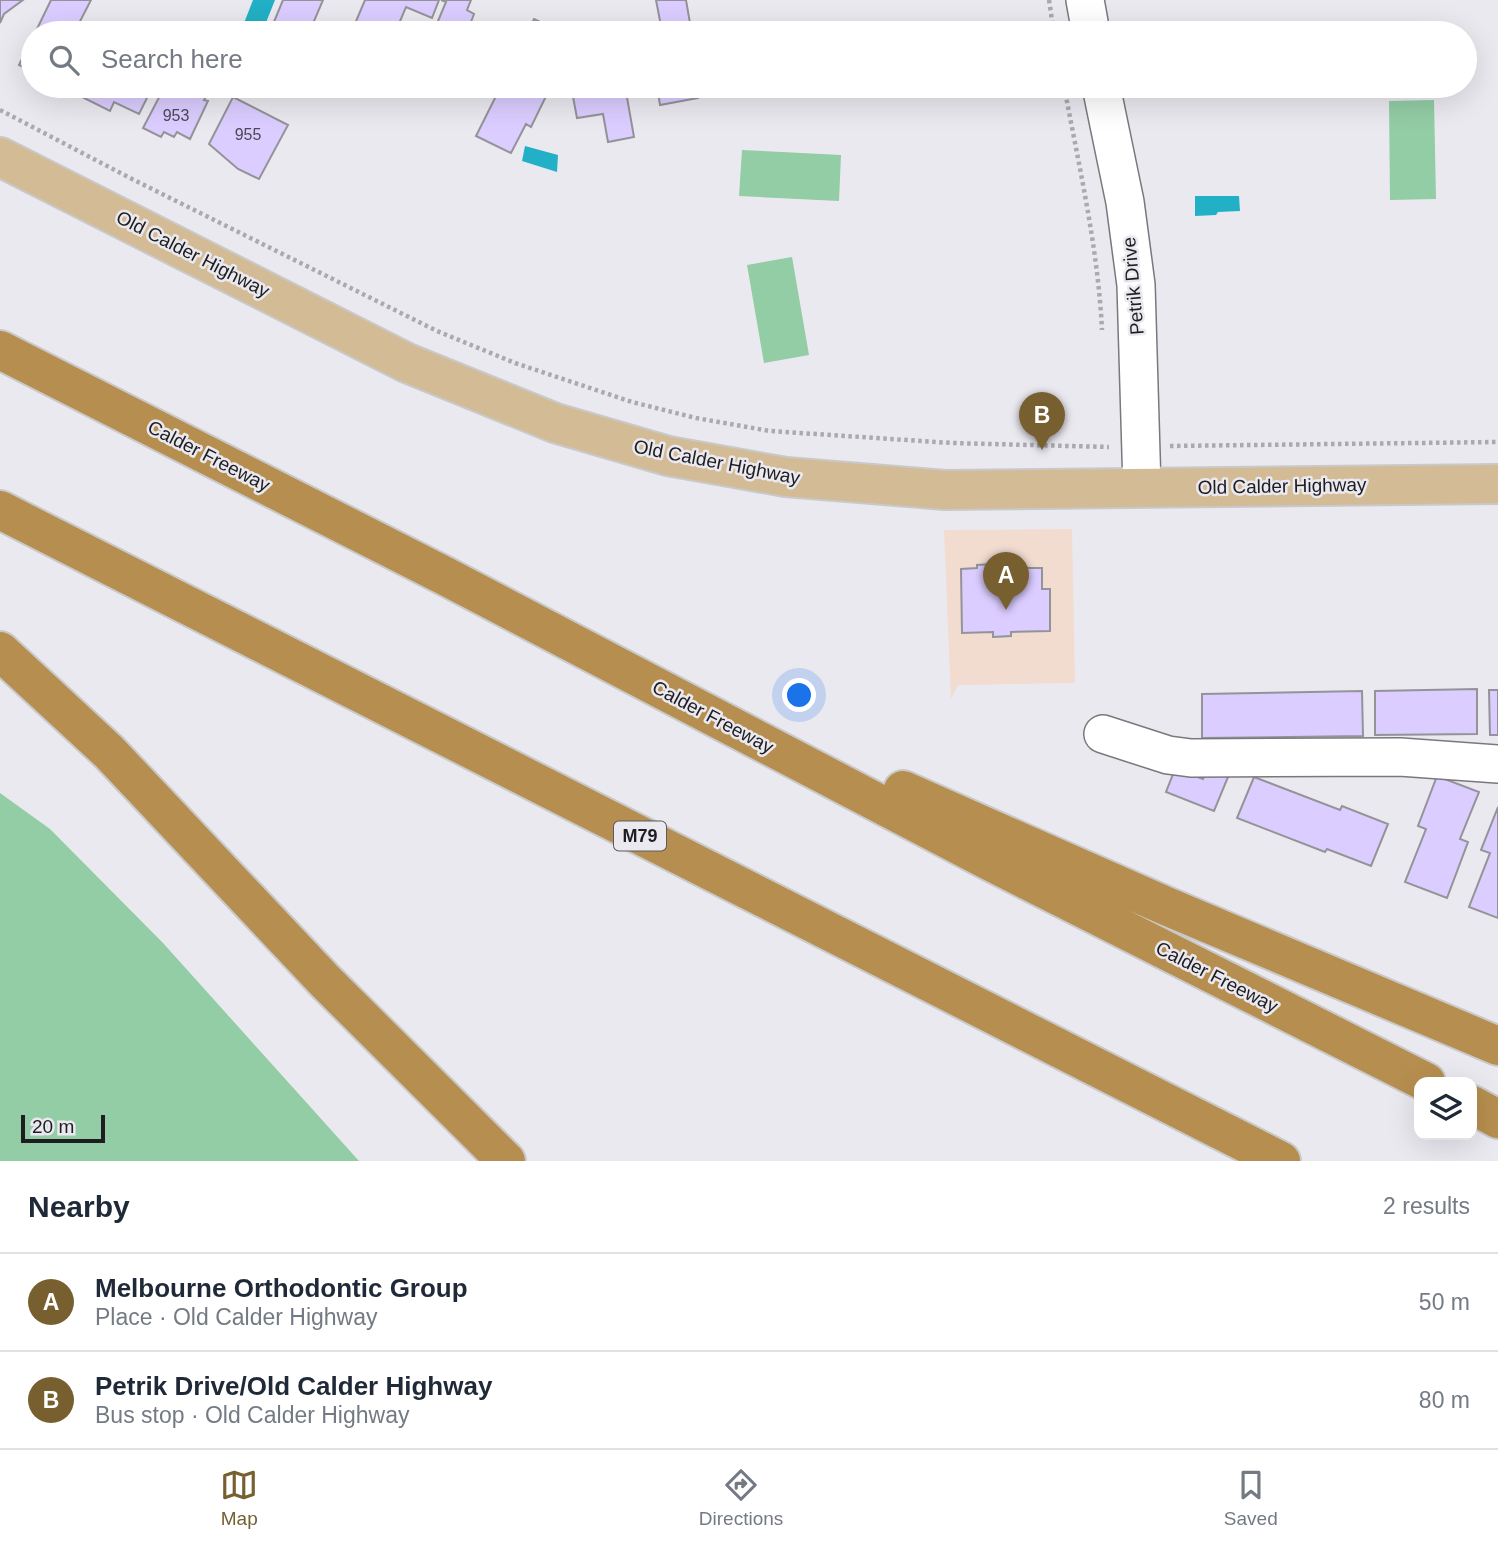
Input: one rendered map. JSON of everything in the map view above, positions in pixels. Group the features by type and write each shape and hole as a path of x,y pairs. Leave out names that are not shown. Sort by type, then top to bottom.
{"highway":[{"name":"Calder Freeway","path":"0,350 445,576 987,860 1416,1077"},
{"name":"M79","path":"0,510 1280,1161"},
{"path":"445,576 794,742 1166,906 1498,1046"},
{"path":"0,652 108,752 325,981 506,1161"},
{"path":"1477,1108 1498,1119"}],"main road":[{"name":"Old Calder Highway","path":"0,157 407,363 504,404 611,441 668,456 834,483 945,490 1498,484"}],"street":[{"path":"1085,0 1089,21"},
{"name":"Petrik Drive","path":"1103,98 1125,202 1136,285 1119,443 1142,488"},
{"path":"1102,734 1168,755 1191,758 1400,757 1498,764"}],"path":[{"path":"1049,0 1052,21"},
{"path":"1066,98 1099,288 1103,343"},
{"path":"0,110 437,331 515,363 606,394 696,418 770,432 952,443 1498,442"}],"shaded area":[{"path":"1072,529 1075,683 958,685 951,699 944,530"}],"green space":[{"path":"1434,100 1436,199 1390,200 1389,101"},
{"path":"742,150 841,155 839,201 739,196"},
{"path":"792,257 809,355 764,363 747,265"},
{"path":"0,793 50,829 163,943 359,1161 0,1161"}],"water":[{"path":"253,0 275,0 267,21 245,21"},
{"path":"525,146 558,155 557,172 522,161"},
{"path":"1195,196 1239,196 1240,211 1195,216"}],"building":[{"path":"0,0 23,0 4,14 0,23"},
{"path":"51,0 91,0 80,21 41,21"},
{"path":"283,0 323,0 314,21 274,21"},
{"path":"365,0 439,0 432,18 406,7 400,21 356,21"},
{"path":"441,0 471,0 467,10 474,14 471,21 438,21 446,2"},
{"path":"656,0 686,0 690,21 660,21"},
{"path":"84,98 147,98 139,114 114,102 110,111"},
{"path":"159,98 205,98 204,100 208,101 190,139 177,132 174,137 164,132 161,137 143,128"},
{"path":"232,98 288,125 259,179 238,169 209,144"},
{"path":"495,98 545,98 531,127 526,124 511,153 476,136"},
{"path":"573,98 627,98 634,137 608,142 603,114 577,118"},
{"path":"659,98 698,98 660,105"},
{"path":"1009,563 1025,564 1025,568 1042,568 1042,589 1050,589 1050,631 1011,632 1011,636 993,637 993,632 962,633 961,569"},
{"path":"1477,689 1477,734 1375,735 1375,691"},
{"path":"1489,690 1498,690 1498,735 1490,735"},
{"path":"1362,691 1363,736 1202,738 1202,694"},
{"path":"1175,769 1203,779 1207,769 1228,777 1214,811 1166,792"},
{"path":"1437,776 1479,792 1460,839 1468,842 1447,898 1405,882 1426,829 1418,826"},
{"path":"1254,777 1340,810 1342,806 1388,824 1371,866 1327,849 1325,852 1237,818"},
{"path":"1498,807 1498,918 1469,907 1490,853 1481,850"}],"place":[{"name":"Petrik Drive/Old Calder Highway","path":"1042,450"},
{"name":"Melbourne Orthodontic Group","path":"1006,610"}]}
